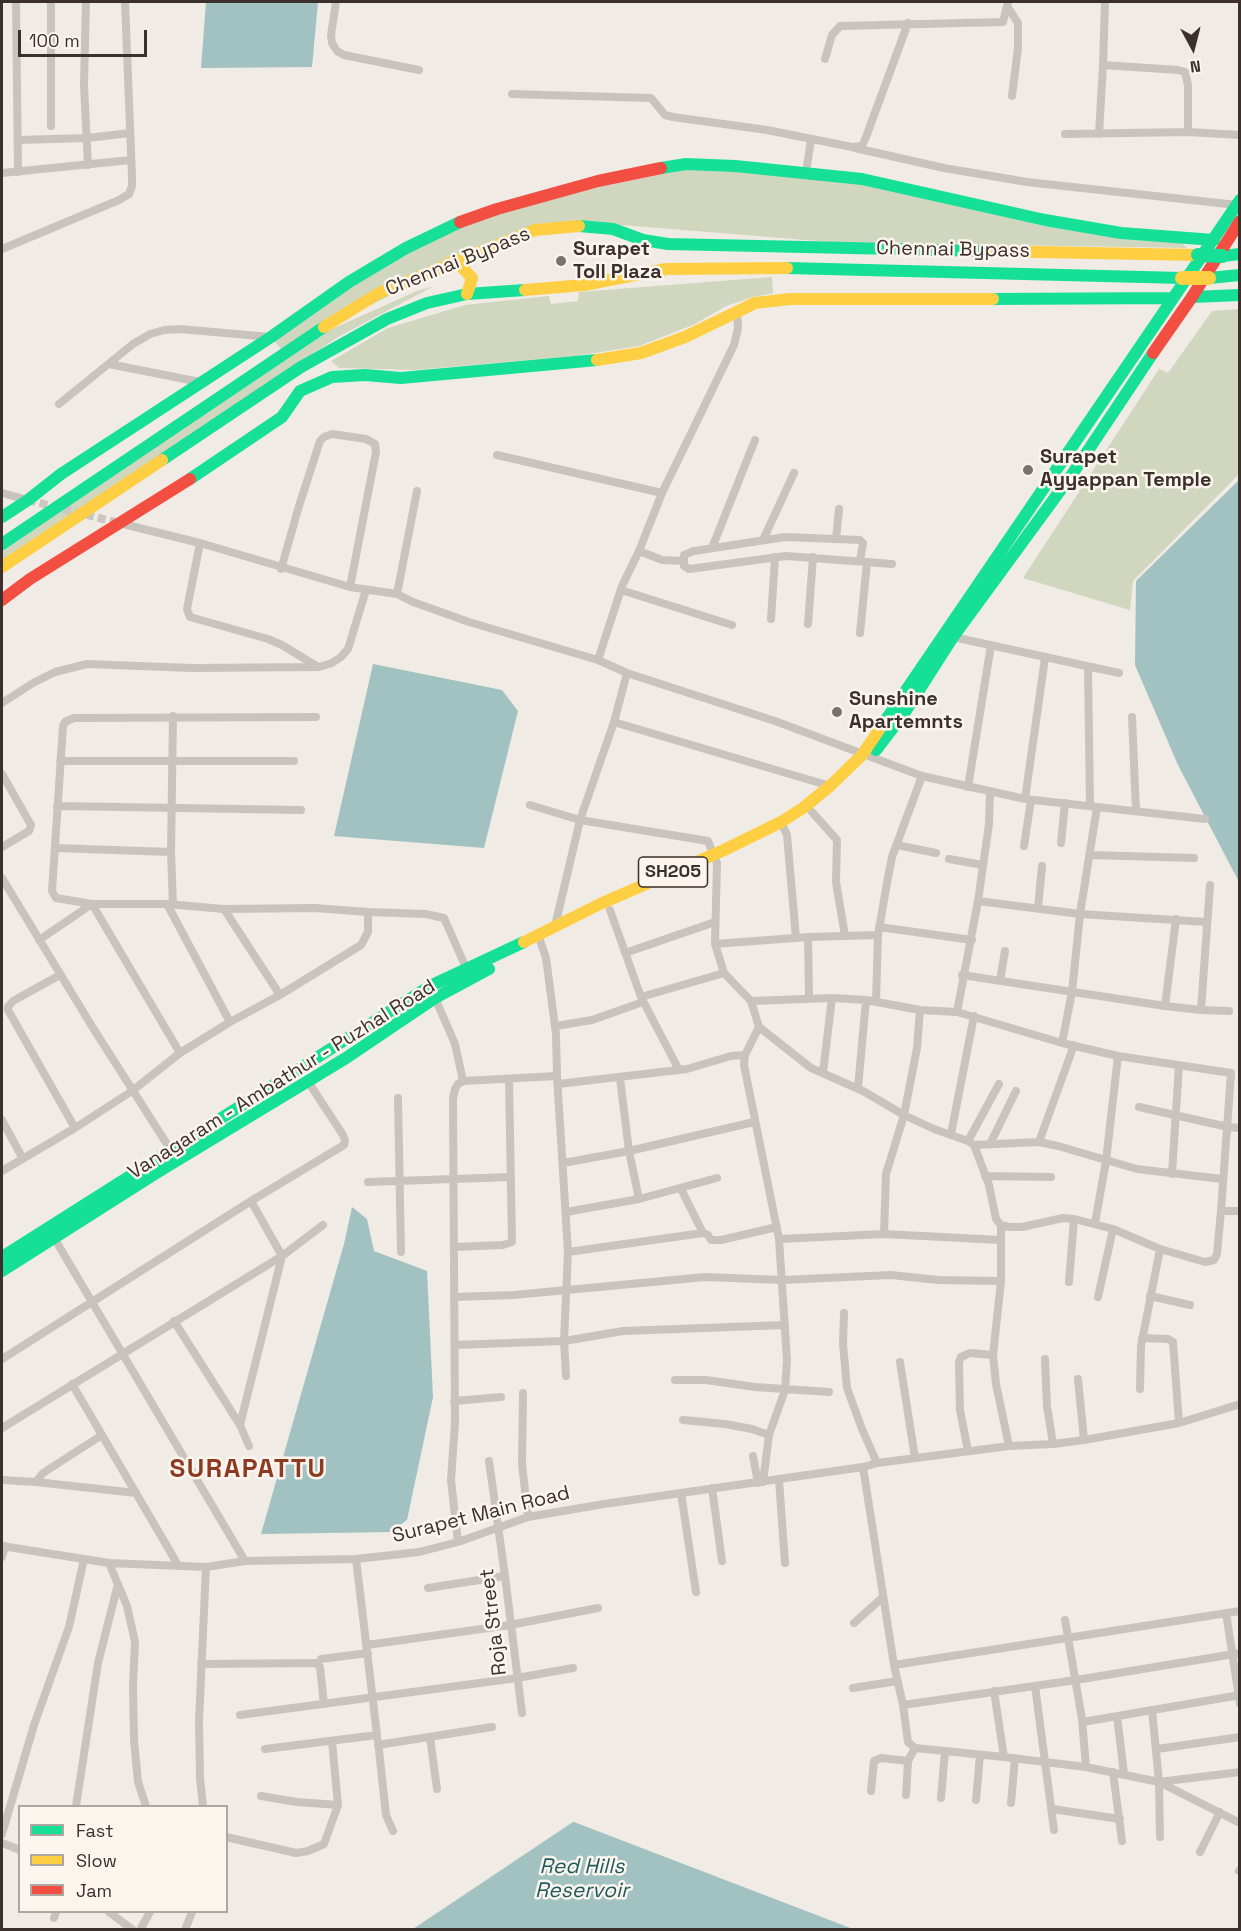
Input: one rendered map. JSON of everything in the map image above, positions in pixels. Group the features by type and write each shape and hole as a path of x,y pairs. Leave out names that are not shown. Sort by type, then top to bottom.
{"main road":[{"path":"2,517 28,500 60,474 271,337 349,282 406,248 450,226 497,209 598,181 686,164 735,166 862,179 1045,220 1121,233 1229,230"},
{"name":"Vanagaram - Ambathur - Puzhal Road","path":"2,1257 51,1233 430,986 539,937 555,926 715,858 783,825 866,757 1172,298 1229,230 1238,202"},
{"name":"Chennai Bypass","path":"2,544 295,345 379,293 535,230 574,226 613,229 643,240 669,244 1222,256 1239,254"},
{"path":"916,685 1073,473 1120,400 1192,297 1229,230"},
{"path":"666,269 669,244"},
{"path":"449,263 461,266 472,278 467,294"},
{"name":"Chennai Bypass","path":"2,567 301,367 387,319 428,303 467,294 584,285 666,269 810,268 1214,278 1239,275"},
{"path":"1192,297 1239,295"},
{"path":"2,600 30,579 157,501 282,417 300,391 332,377 365,375 402,378 576,363 641,353 667,344 755,303 790,299 1172,298"},
{"path":"1034,502 1045,511"},
{"path":"783,825 812,812 866,757"},
{"path":"174,1154 346,1058 435,999 539,937 610,910 715,858"},
{"path":"2,1271 51,1233"}],"street":[{"path":"16,2 18,172"},
{"path":"51,2 51,126"},
{"path":"86,2 84,84 88,165"},
{"path":"2,249 129,194 132,186 125,2"},
{"path":"336,2 331,35 332,43 337,51 344,55 418,70"},
{"path":"1100,134 1105,2"},
{"path":"825,59 832,35 840,26 1003,22 1008,4"},
{"path":"1008,4 1018,23 1018,48 1012,96"},
{"path":"852,147 861,146 866,137 908,23"},
{"path":"1103,65 1185,72 1188,86 1188,132"},
{"path":"512,94 651,98 665,115 673,117 767,130 944,168 1027,182 1238,202"},
{"path":"1065,134 1188,132 1239,135"},
{"path":"18,140 87,138 130,133"},
{"path":"806,173 811,139"},
{"path":"2,173 131,160"},
{"path":"598,660 621,590 662,493 734,345 738,328 737,311"},
{"path":"59,404 133,344 150,334 180,329 271,337"},
{"path":"109,364 200,382"},
{"path":"281,569 320,441 332,434 366,439 375,444 376,452 350,587"},
{"path":"712,548 755,440"},
{"path":"497,455 662,493"},
{"path":"763,540 794,473"},
{"path":"397,594 417,491"},
{"path":"2,493 28,500"},
{"path":"836,539 839,509"},
{"path":"119,523 200,543 281,569 350,587 397,594 469,622 598,660 627,673 775,721 866,757 922,776 990,793 1028,799 1205,819"},
{"path":"860,633 863,562 863,543 860,540 785,537 685,553 684,566 689,569 775,557 813,557 863,562 892,564"},
{"path":"200,543 187,609 190,617 268,639 319,668"},
{"path":"639,551 662,560 684,561"},
{"path":"771,619 775,557"},
{"path":"808,624 813,557"},
{"path":"2,703 55,672 87,664 192,668 319,668 332,663 348,648 366,590"},
{"path":"621,590 732,625"},
{"path":"953,637 1119,673"},
{"path":"968,787 991,645"},
{"path":"1024,846 1045,658"},
{"path":"1062,1043 1072,992 1094,807 1088,668"},
{"path":"555,926 580,820 614,722 627,673"},
{"path":"173,716 170,904 230,1022"},
{"path":"316,717 173,716 68,720 63,726 53,895 65,900 92,904 170,904 224,909 315,908 426,914 444,918 467,970"},
{"path":"1132,717 1136,812"},
{"path":"614,722 830,786"},
{"path":"60,761 294,761"},
{"path":"2,774 31,825 28,831 2,847"},
{"path":"876,1002 878,931 890,866 922,776"},
{"path":"957,1012 962,975 972,940 978,901 990,793"},
{"path":"1061,843 1065,803"},
{"path":"530,805 580,820 708,841 715,858 715,944 724,973 751,1001 759,1027 806,1064 858,1088 934,1129 971,1143 1039,1142 1137,1169 1222,1179"},
{"path":"57,806 301,810"},
{"path":"812,812 837,840 836,882 845,936"},
{"path":"783,825 793,882 796,938"},
{"path":"897,845 936,853"},
{"path":"55,848 171,852"},
{"path":"1090,855 1194,858"},
{"path":"949,859 983,865"},
{"path":"1038,908 1042,866"},
{"path":"2,878 132,1091 174,1154"},
{"path":"1201,1010 1210,885"},
{"path":"978,901 1080,914 1206,922"},
{"path":"39,940 92,904"},
{"path":"92,904 180,1053"},
{"path":"224,909 280,995"},
{"path":"610,910 642,999 679,1070"},
{"path":"2,1171 132,1091 180,1053 361,945 368,932 368,912"},
{"path":"1165,1006 1176,919"},
{"path":"625,952 716,922"},
{"path":"715,944 845,936 878,931 972,940"},
{"path":"539,937 549,977 556,1026 557,1080 568,1252 564,1341 566,1376"},
{"path":"808,937 809,998"},
{"path":"1000,981 1005,951"},
{"path":"556,1026 592,1020 642,999 724,973"},
{"path":"60,975 13,1001 8,1010 75,1128"},
{"path":"962,975 1165,1006 1229,1011"},
{"path":"823,1072 832,998"},
{"path":"751,1001 832,998 866,1000 920,1010 957,1012 1062,1043 1118,1056 1231,1073 1221,1211 1217,1254 1214,1260 1205,1262 1160,1250 1113,1229 1074,1219 1063,1218 1022,1227 1001,1225"},
{"path":"435,999 455,1044 463,1081"},
{"path":"858,1088 866,1000"},
{"path":"884,1234 886,1174 904,1114 917,1048 920,1010"},
{"path":"951,1134 974,1016"},
{"path":"759,1027 745,1055 744,1065 779,1239 787,1360 785,1390 769,1435 760,1482"},
{"path":"1039,1142 1074,1045"},
{"path":"458,1542 450,1480 455,1424 453,1100 458,1084 463,1081 508,1079 620,1078 679,1070 731,1056 745,1055"},
{"path":"1095,1223 1106,1161 1118,1056"},
{"path":"1173,1174 1179,1065"},
{"path":"620,1078 639,1199"},
{"path":"454,1247 511,1243 508,1079"},
{"path":"2,1359 251,1201 344,1145 343,1135 307,1080"},
{"path":"999,1084 971,1143 985,1176 996,1219 1001,1225 1001,1281 993,1354 996,1384 1009,1446"},
{"path":"990,1144 1016,1091"},
{"path":"398,1098 401,1252"},
{"path":"1139,1107 1239,1128"},
{"path":"2,1120 23,1159"},
{"path":"563,1162 630,1151 754,1122"},
{"path":"985,1176 1051,1177"},
{"path":"368,1182 511,1177"},
{"path":"566,1212 639,1199 717,1178"},
{"path":"681,1189 703,1233 716,1241 777,1227"},
{"path":"240,1425 282,1256 251,1201"},
{"path":"1221,1211 1239,1211"},
{"path":"1069,1282 1074,1219"},
{"path":"2,1428 282,1256 323,1225"},
{"path":"1098,1297 1113,1229"},
{"path":"51,1233 245,1561"},
{"path":"568,1252 703,1233"},
{"path":"779,1239 884,1234 1000,1240"},
{"path":"1140,1389 1142,1338 1160,1250"},
{"path":"454,1297 513,1295 705,1276 782,1280 891,1275 938,1280 1001,1281"},
{"path":"1150,1296 1190,1305"},
{"path":"844,1313 843,1344 847,1388 857,1418 877,1463"},
{"path":"174,1321 240,1425 249,1446"},
{"path":"455,1345 564,1341 623,1331 785,1325"},
{"path":"1142,1338 1168,1339 1173,1342 1179,1423"},
{"path":"968,1451 958,1392 959,1362 967,1353 993,1354"},
{"path":"1046,1359 1047,1406 1053,1444"},
{"path":"900,1362 915,1458"},
{"path":"1078,1379 1084,1440"},
{"path":"675,1380 706,1380 785,1390 829,1392"},
{"path":"72,1384 178,1565"},
{"path":"523,1393 522,1464 528,1517"},
{"path":"454,1401 501,1397"},
{"name":"Surapet Main Road","path":"3,1546 110,1563 206,1568 245,1561 356,1559 419,1552 458,1542 528,1517 712,1488 779,1480 877,1463 1009,1446 1084,1440 1179,1423 1239,1404"},
{"path":"683,1420 725,1424 769,1435"},
{"path":"36,1482 43,1473 102,1434"},
{"path":"753,1456 760,1482"},
{"name":"Roja Street","path":"489,1461 506,1576 522,1713"},
{"path":"863,1467 908,1742 915,1748 1086,1767 1159,1782 1239,1823"},
{"path":"2,1480 136,1493"},
{"path":"779,1480 785,1563"},
{"path":"712,1488 722,1561"},
{"path":"681,1493 696,1592"},
{"path":"2,1557 3,1546"},
{"path":"2,1834 34,1725 69,1627 84,1558"},
{"path":"356,1559 387,1815 393,1831"},
{"path":"110,1563 127,1606 135,1642 132,1686 134,1740 138,1782 146,1805"},
{"path":"203,1805 200,1778 201,1664 206,1568"},
{"path":"428,1588 506,1576"},
{"path":"76,1805 98,1663 118,1583"},
{"path":"854,1623 883,1597"},
{"path":"321,1659 598,1608"},
{"path":"894,1665 1239,1611"},
{"path":"1083,1722 1239,1698 1236,1654 1226,1613"},
{"path":"1065,1620 1083,1722 1086,1767"},
{"path":"903,1706 1236,1654"},
{"path":"201,1664 318,1663 324,1704"},
{"path":"240,1715 517,1678 573,1668"},
{"path":"853,1688 897,1681"},
{"path":"1035,1686 1054,1830"},
{"path":"994,1691 1004,1757"},
{"path":"1152,1710 1157,1749 1160,1837"},
{"path":"1117,1716 1124,1774"},
{"path":"378,1745 492,1727"},
{"path":"265,1749 377,1735"},
{"path":"430,1737 437,1789"},
{"path":"1157,1749 1239,1737"},
{"path":"228,1837 296,1853 324,1844 338,1805 332,1741"},
{"path":"906,1795 908,1761 915,1748"},
{"path":"941,1798 945,1751"},
{"path":"976,1800 980,1755"},
{"path":"1011,1803 1015,1758"},
{"path":"871,1791 874,1761 877,1759 908,1761"},
{"path":"1113,1772 1122,1841"},
{"path":"1159,1782 1239,1772"},
{"path":"261,1796 338,1805"},
{"path":"1052,1809 1120,1819"},
{"path":"1200,1852 1220,1812"},
{"path":"2,1843 18,1849"},
{"path":"112,1913 134,1929"},
{"path":"140,1929 149,1913"},
{"path":"185,1929 191,1913"}],"green space":[{"path":"686,169 735,170 862,184 1045,226 1121,239 1182,243 1187,248 830,242 597,223 534,225 281,349 274,341 351,285 405,253 450,231 500,213 566,194"},
{"path":"772,277 773,293 726,306 695,324 639,346 576,356 415,370 339,368 331,361 388,328 465,305 549,296 551,304 578,301 579,292"},
{"path":"434,286 338,337 2,560 2,549 332,329 417,291"},
{"path":"1239,309 1239,474 1133,581 1130,610 1023,578 1159,369 1168,373 1212,311"}],"water":[{"path":"206,2 318,2 312,67 201,68"},
{"path":"1239,480 1239,882 1178,765 1135,665 1136,581"},
{"path":"373,664 502,690 518,711 484,848 334,836"},
{"path":"352,1207 367,1219 374,1251 427,1271 433,1397 407,1520 391,1532 261,1534 344,1244"},
{"name":"Red Hills Reservoir","path":"574,1822 853,1929 413,1929"}],"tunnel":[{"path":"28,500 119,523"}],"traffic: fast":[{"path":"661,168 686,164 735,166 862,179 1045,220 1121,233 1214,240"},
{"path":"879,730 1240,200"},
{"path":"2,517 61,474 271,337 349,282 406,248 460,222"},
{"path":"579,226 613,229 643,240 668,244 985,251"},
{"path":"1222,256 1240,254"},
{"path":"1198,255 1222,256"},
{"path":"787,268 1182,278"},
{"path":"1209,278 1240,275"},
{"path":"162,460 301,367 387,319 427,303 467,294 525,290"},
{"path":"1192,297 1240,295"},
{"path":"993,299 1172,298"},
{"path":"2,544 324,327"},
{"path":"876,750 905,712 953,637 1073,473 1153,353"},
{"path":"190,479 282,417 300,391 332,377 365,375 401,378 597,360"},
{"path":"2,1257 430,986 524,942"},
{"path":"2,1271 158,1172 346,1058 435,998 489,969"}],"traffic: slow":[{"path":"324,327 379,293 535,230 579,226"},
{"path":"985,251 1198,255"},
{"path":"449,263 461,266 472,278 467,294"},
{"path":"525,290 584,285 666,269 787,268"},
{"path":"1182,278 1209,278"},
{"path":"597,360 641,353 685,337 755,303 790,299 993,299"},
{"path":"2,567 162,460"},
{"path":"524,942 600,904 724,850 781,822 830,786 862,755 879,730"}],"traffic: jam":[{"path":"460,222 497,209 598,181 661,168"},
{"path":"1153,353 1240,221"},
{"path":"2,600 30,579 190,479"}],"place":[{"name":"Surapet Toll Plaza","path":"561,261"},
{"name":"Surapet Ayyappan Temple","path":"1028,470"},
{"name":"Sunshine Apartemnts","path":"837,712"}],"district":[{"name":"SURAPATTU","path":"248,1470"}]}
